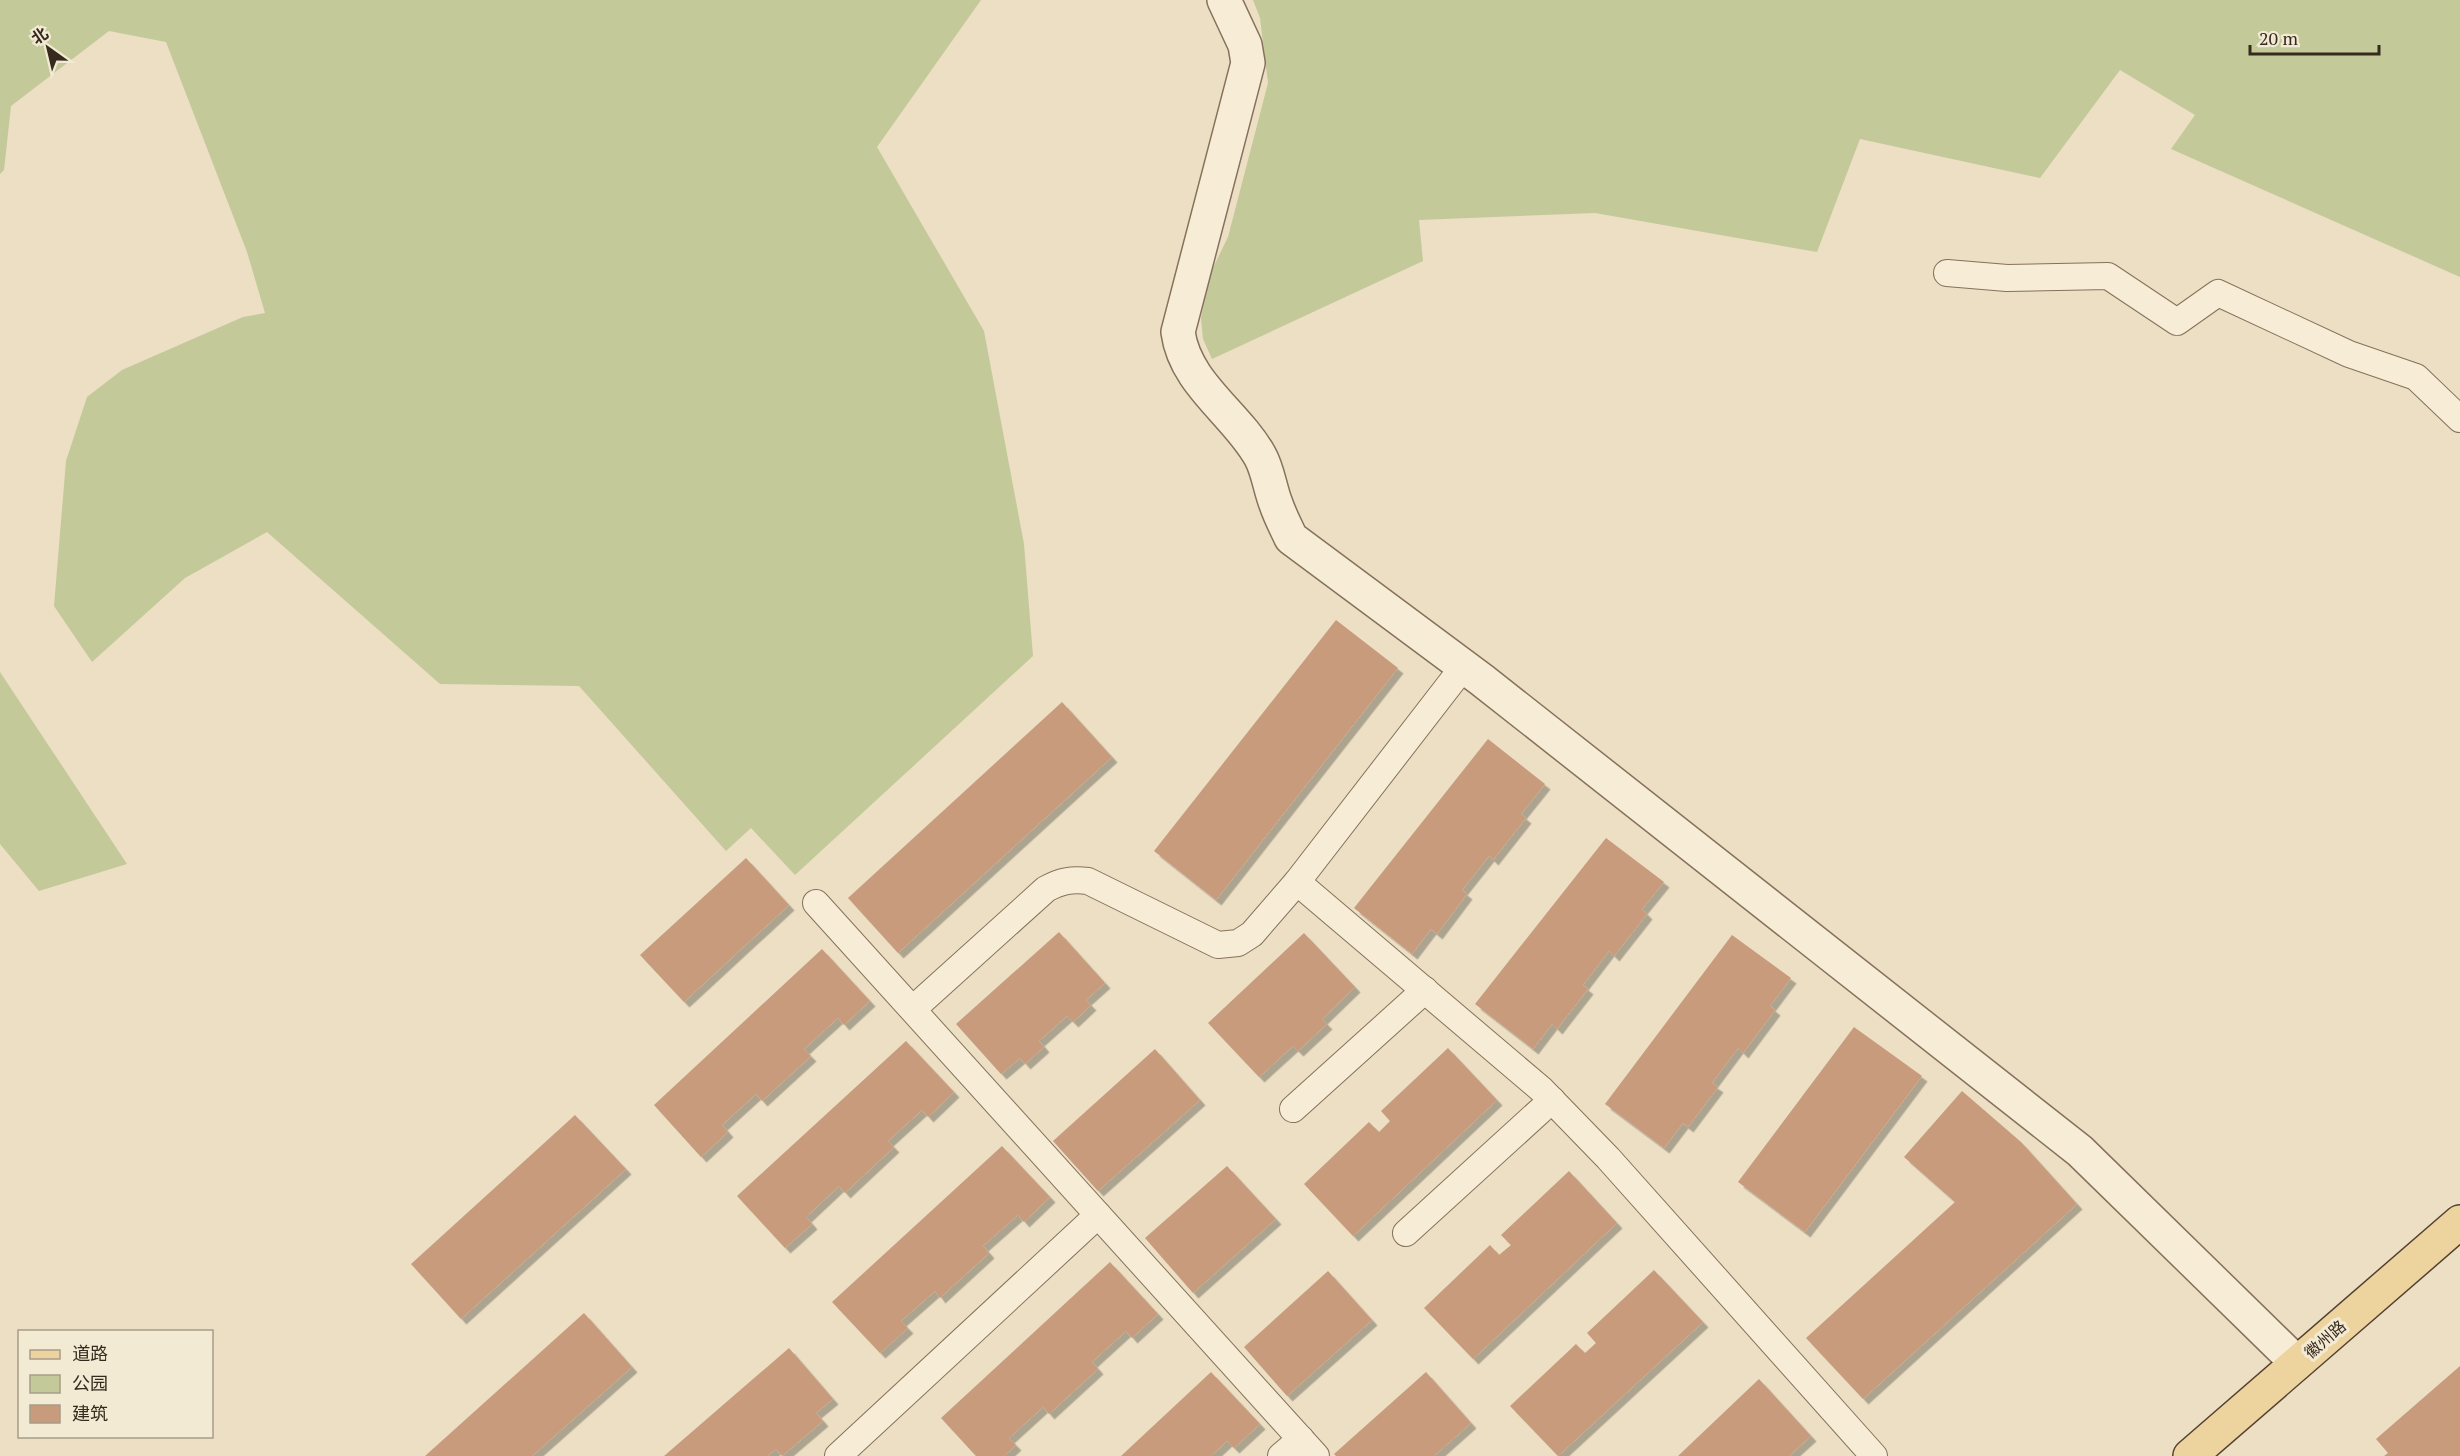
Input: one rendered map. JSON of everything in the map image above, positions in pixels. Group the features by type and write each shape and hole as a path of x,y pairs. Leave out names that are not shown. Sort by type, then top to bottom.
{"main road":[{"name":"徽州路","path":"2190,1456 2460,1222"}],"street":[{"path":"1224,0 1245,45 1248,63 1178,332 1180,349 1196,378 1241,429 1261,458 1276,506 1291,537 1464,666 2080,1151 2297,1363"}],"lane":[{"path":"1947,273 2007,278 2108,276 2177,322 2218,293 2349,354 2416,377 2460,419"},
{"path":"913,1009 1046,889 1058,882 1072,879 1088,881 1218,945 1238,943 1252,934 1298,882 1464,666"},
{"path":"1298,882 1552,1100 1616,1166 1874,1456"},
{"path":"816,903 1308,1447 1281,1456"},
{"path":"1293,1109 1425,990"},
{"path":"1406,1233 1552,1100"},
{"path":"838,1456 1098,1215"}],"green space":[{"path":"0,0 981,0 877,147 984,331 1024,544 1033,656 795,875 751,828 726,851 579,686 440,684 267,532 185,578 92,662 54,606 66,461 87,397 122,370 243,317 265,313 247,252 166,42 109,31 11,106 4,170 0,174"},
{"path":"1253,0 2460,0 2460,277 2171,149 2195,115 2120,70 2040,178 1860,139 1817,252 1595,213 1419,220 1423,261 1212,359 1203,339 1201,318 1209,276 1228,237 1268,83 1260,18"},
{"path":"0,672 127,864 39,891 0,844"}],"building":[{"path":"1336,620 1398,668 1216,900 1154,851"},
{"path":"1062,702 1112,757 898,953 848,898"},
{"path":"1488,739 1545,784 1521,814 1526,818 1493,860 1489,856 1462,890 1467,894 1437,934 1431,929 1412,954 1354,908"},
{"path":"1606,838 1664,882 1642,909 1647,914 1614,956 1609,951 1583,985 1588,989 1557,1029 1552,1024 1533,1049 1475,1004"},
{"path":"746,858 789,905 684,1002 640,955"},
{"path":"1059,932 1105,983 1086,1000 1091,1005 1073,1022 1067,1016 1039,1041 1044,1047 1025,1064 1020,1058 1001,1074 956,1024"},
{"path":"1304,933 1355,987 1322,1019 1327,1024 1298,1051 1293,1046 1259,1077 1208,1023"},
{"path":"1732,935 1791,978 1770,1006 1775,1010 1743,1053 1738,1048 1712,1083 1718,1087 1688,1127 1683,1123 1664,1148 1605,1104"},
{"path":"822,949 870,1001 844,1025 838,1018 804,1049 811,1056 762,1101 756,1094 722,1125 728,1132 701,1157 654,1105"},
{"path":"1854,1027 1922,1076 1805,1232 1738,1182"},
{"path":"906,1041 954,1092 928,1117 922,1110 888,1141 894,1147 845,1193 839,1186 806,1217 812,1224 785,1248 737,1196"},
{"path":"1448,1048 1497,1100 1353,1236 1304,1184 1369,1122 1379,1132 1390,1121 1381,1111"},
{"path":"1155,1049 1200,1100 1098,1191 1053,1141"},
{"path":"1962,1091 2021,1142 2077,1204 1863,1399 1806,1338 1955,1202 1904,1157"},
{"path":"575,1115 626,1169 461,1319 411,1264"},
{"path":"1002,1146 1050,1197 1024,1222 1018,1215 983,1246 989,1253 940,1298 935,1291 901,1321 908,1328 880,1353 832,1302"},
{"path":"1227,1166 1276,1219 1193,1293 1145,1238"},
{"path":"1569,1171 1617,1223 1473,1359 1424,1308 1490,1245 1499,1255 1511,1245 1501,1235"},
{"path":"1110,1262 1158,1314 1132,1338 1126,1331 1092,1362 1098,1369 1049,1414 1043,1407 1009,1438 1016,1445 1004,1456 976,1456 941,1418"},
{"path":"1654,1270 1703,1322 1558,1456 1510,1406 1576,1344 1585,1353 1596,1343 1587,1333"},
{"path":"1328,1271 1372,1320 1287,1396 1244,1347"},
{"path":"584,1313 632,1367 532,1456 425,1456"},
{"path":"789,1348 833,1399 816,1413 823,1421 782,1456 776,1449 767,1456 664,1456"},
{"path":"2460,1366 2460,1456 2384,1456 2388,1453 2376,1439"},
{"path":"1211,1372 1260,1424 1234,1448 1227,1441 1211,1456 1121,1456"},
{"path":"1426,1372 1471,1423 1434,1456 1336,1456 1334,1454"},
{"path":"1759,1379 1811,1436 1789,1456 1678,1456"}]}
